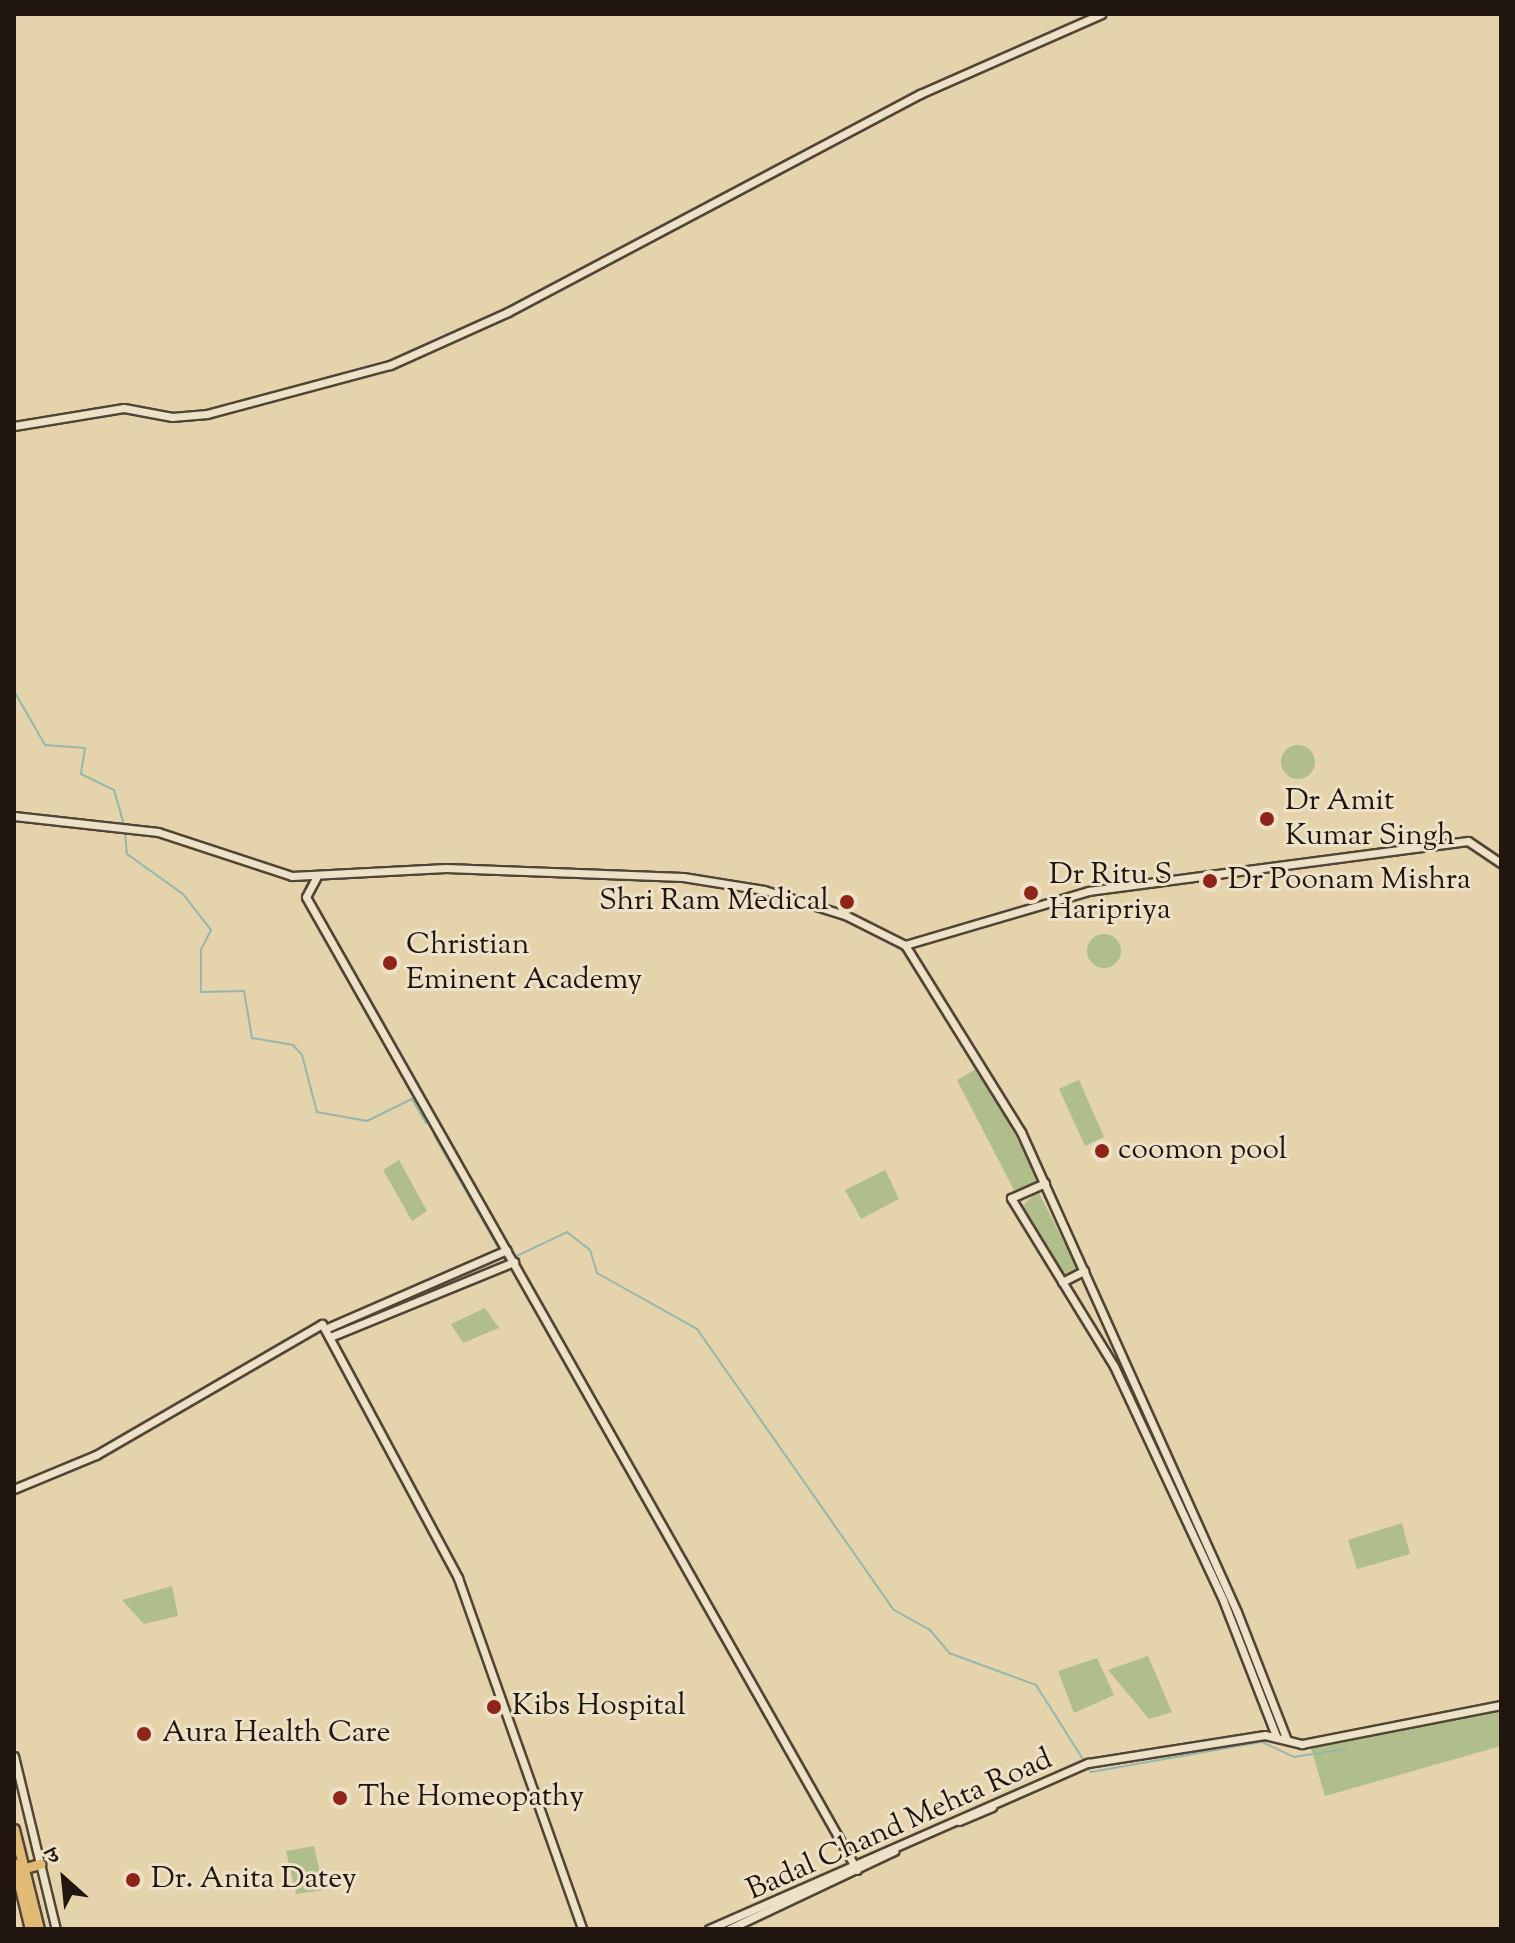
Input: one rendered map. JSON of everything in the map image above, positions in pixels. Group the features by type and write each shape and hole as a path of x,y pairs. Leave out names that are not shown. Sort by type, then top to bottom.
{"main road":[{"path":"14,1829 39,1929"},
{"path":"14,1863 30,1929"},
{"path":"25,1868 40,1864"}],"street":[{"path":"14,426 124,408 172,417 207,414 390,365 508,312 920,94 1101,14"},
{"path":"14,816 117,831 137,831 316,878 446,868 683,877 764,890 845,915 905,945 1045,1183 1187,1500 1286,1738"},
{"path":"905,945 1088,891 1468,841 1501,863"},
{"path":"316,878 306,897 855,1867 709,1929"},
{"path":"1045,1183 1011,1198 1114,1366 1178,1504 1276,1736"},
{"path":"14,1489 96,1455 324,1326 507,1256"},
{"path":"330,1337 507,1256"},
{"path":"1062,1282 1084,1271"},
{"path":"324,1326 458,1578 582,1929"},
{"path":"1178,1504 1187,1500"},
{"name":"Badal Chand Mehta Road","path":"729,1929 855,1867 1088,1766 1276,1736 1302,1744 1501,1705"},
{"path":"14,1756 56,1929"}],"green space":[{"path":"1298,745 1310,750 1315,762 1310,774 1298,779 1286,774 1281,762 1286,750"},
{"path":"1104,934 1116,939 1121,951 1116,963 1104,968 1092,963 1087,951 1092,939"},
{"path":"978,1068 1040,1180 1016,1194 957,1080"},
{"path":"1079,1080 1104,1137 1085,1146 1059,1089"},
{"path":"399,1160 427,1211 412,1221 383,1170"},
{"path":"885,1170 899,1199 861,1219 845,1190"},
{"path":"1038,1191 1078,1270 1061,1278 1020,1208"},
{"path":"485,1308 499,1328 463,1343 451,1324"},
{"path":"1402,1523 1410,1554 1357,1569 1348,1540"},
{"path":"172,1586 178,1616 144,1624 122,1600"},
{"path":"1148,1656 1172,1712 1149,1719 1108,1670"},
{"path":"1097,1658 1114,1695 1074,1713 1058,1671"},
{"path":"1501,1708 1501,1746 1325,1796 1310,1745"},
{"path":"314,1846 324,1890 296,1894 286,1851"}],"waterway":[{"path":"14,691 45,745 85,748 81,774 114,790 124,825"},
{"path":"125,832 127,854 183,894 211,930 201,950 201,992 244,991 252,1038 293,1045 302,1055 317,1112 367,1121 412,1099 426,1123"},
{"path":"434,1135 506,1261 567,1232 590,1250 597,1273 697,1329 894,1610 930,1630 949,1653 1036,1685 1084,1761"},
{"path":"1087,1766 1091,1772 1262,1742 1294,1757 1344,1749"}],"place":[{"name":"Dr Amit Kumar Singh","path":"1267,819"},
{"name":"Dr Poonam Mishra","path":"1210,881"},
{"name":"Dr Ritu S Haripriya","path":"1031,893"},
{"name":"Shri Ram Medical","path":"847,902"},
{"name":"Christian Eminent Academy","path":"390,963"},
{"name":"coomon pool","path":"1102,1151"},
{"name":"Kibs Hospital","path":"494,1707"},
{"name":"Aura Health Care","path":"144,1734"},
{"name":"The Homeopathy","path":"340,1798"},
{"name":"Dr. Anita Datey","path":"133,1880"}]}
